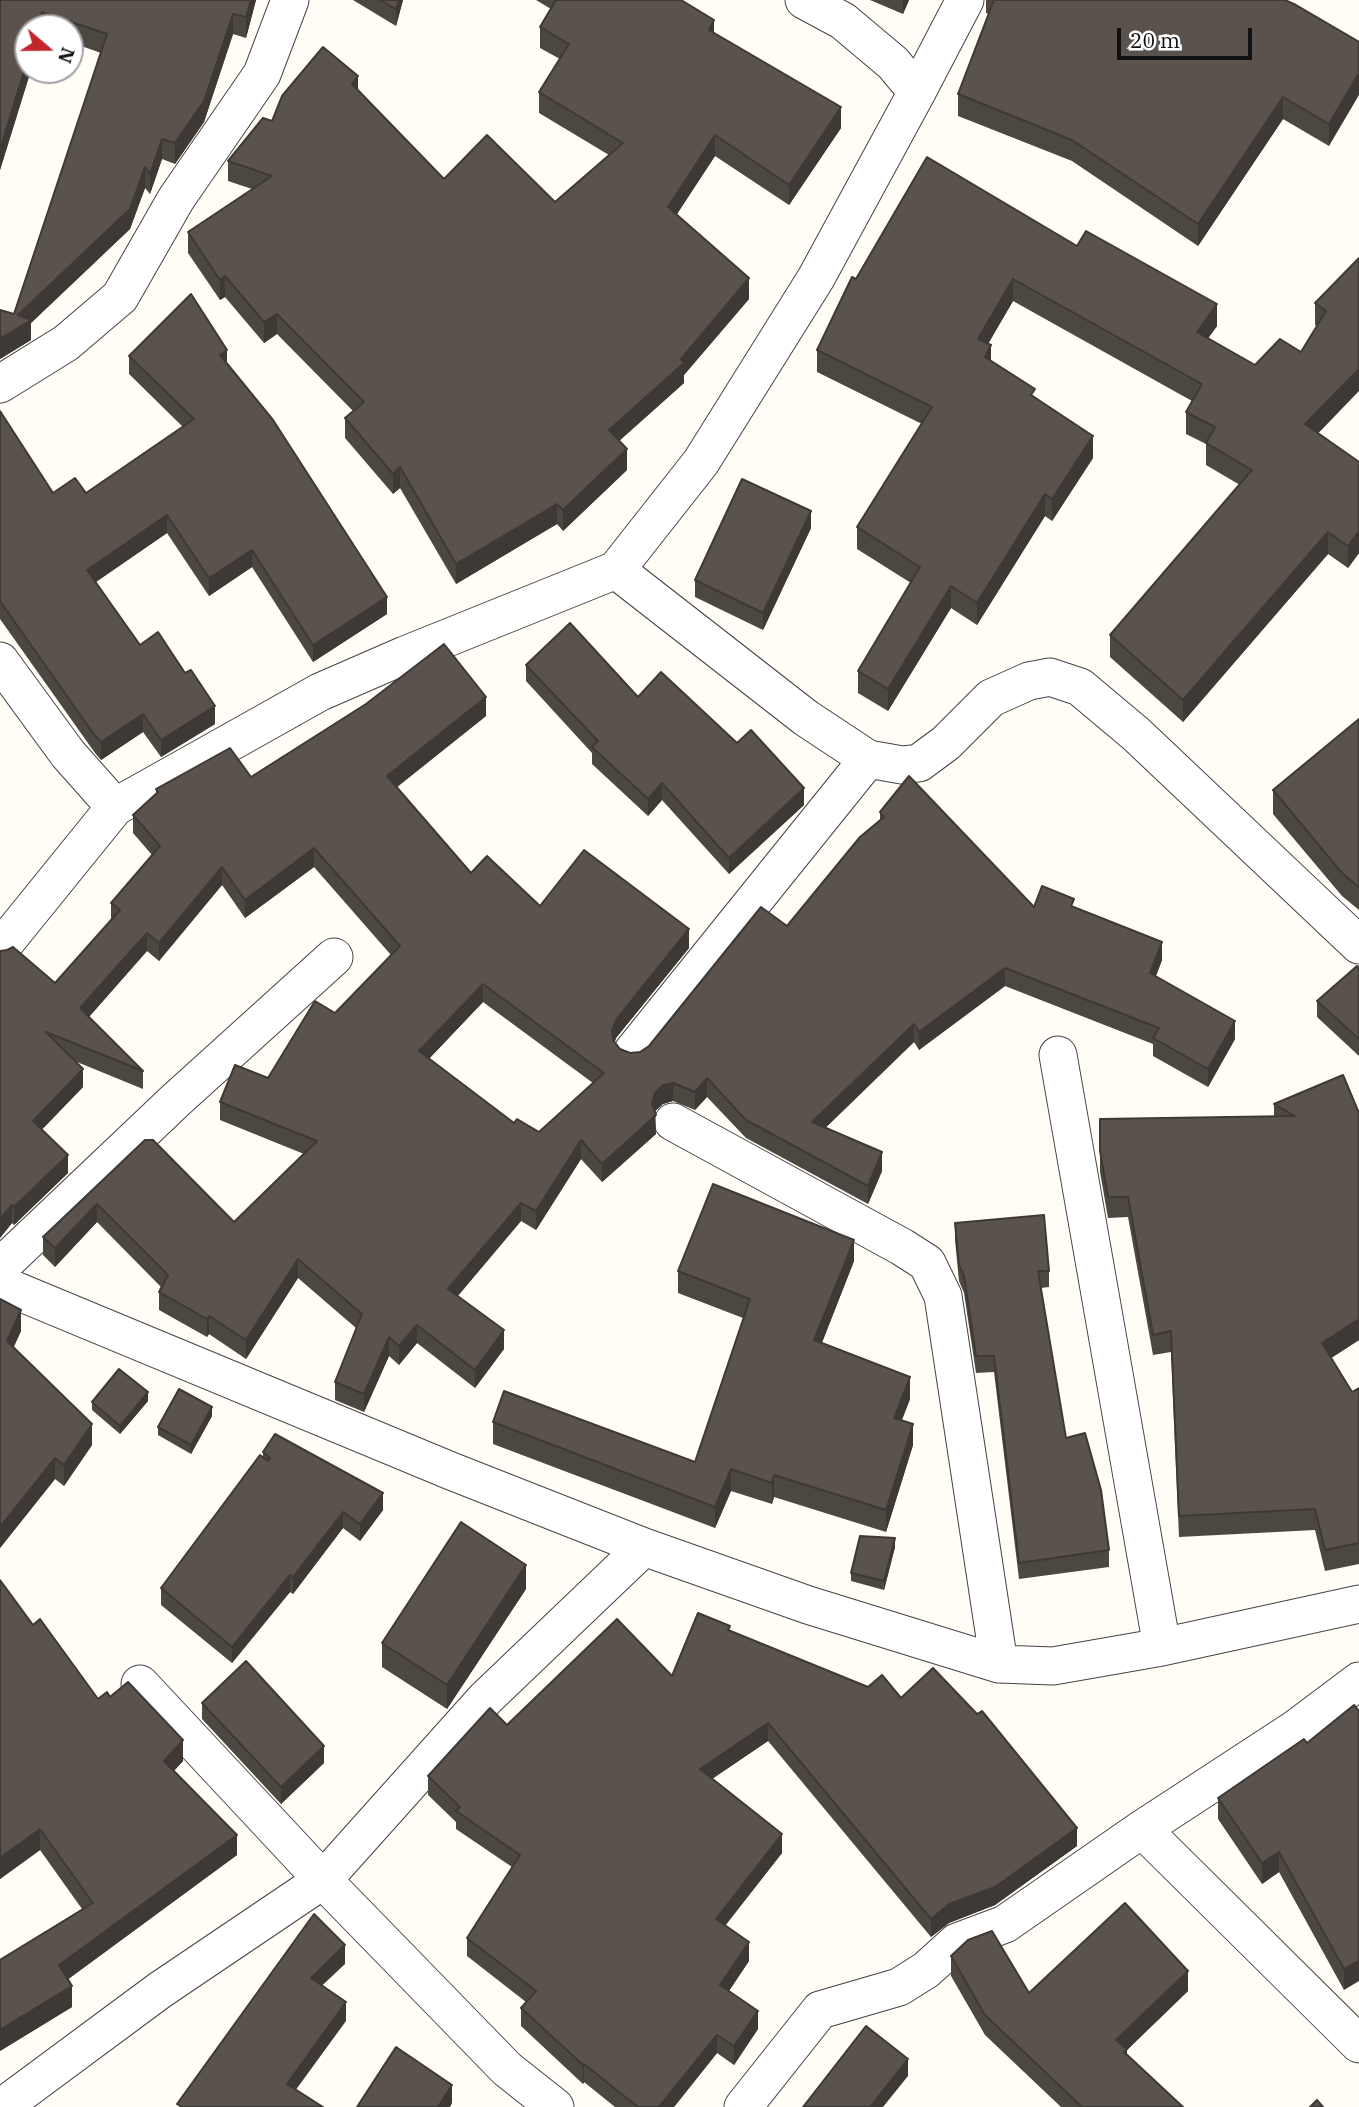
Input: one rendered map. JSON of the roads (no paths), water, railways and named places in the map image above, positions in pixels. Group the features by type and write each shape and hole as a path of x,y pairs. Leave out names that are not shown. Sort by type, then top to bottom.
{"street":[{"path":"0,384 66,343 120,297 176,199 262,74 290,0"},
{"path":"804,0 843,21 893,62 917,92"},
{"path":"0,949 115,807 320,692 616,570 701,462 816,278 965,0"},
{"path":"616,570 806,718 868,759 902,765 919,763 946,743 991,698 1029,681 1050,677 1080,687 1136,734 1359,945"},
{"path":"0,661 68,754 115,807"},
{"path":"633,1051 868,759"},
{"path":"0,1267 176,1100 334,957"},
{"path":"1058,1055 1162,1647"},
{"path":"673,1122 902,1247 927,1264 943,1296 999,1664"},
{"path":"0,1284 451,1471 644,1547 808,1605 999,1664 1053,1665 1162,1647 1359,1604"},
{"path":"2,2107 160,1990 323,1880 485,1699 644,1547"},
{"path":"743,2107 820,2010 899,1987 926,1970 957,1942 1005,1924 1142,1829 1295,1729 1359,1681"},
{"path":"140,1684 323,1880 507,2069 555,2107"},
{"path":"1142,1829 1359,2044"}]}
